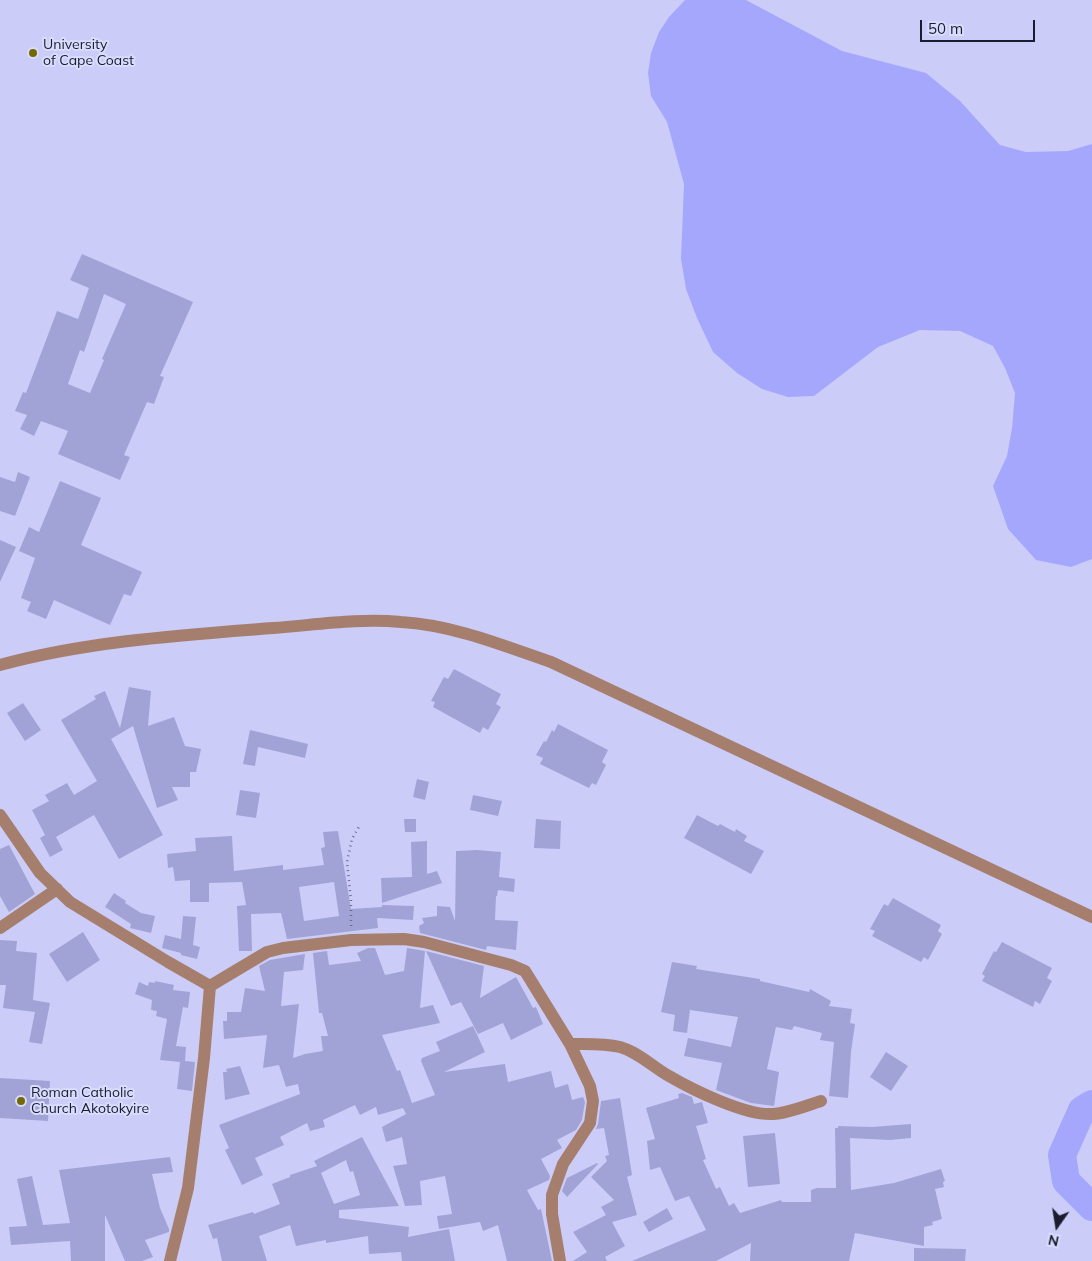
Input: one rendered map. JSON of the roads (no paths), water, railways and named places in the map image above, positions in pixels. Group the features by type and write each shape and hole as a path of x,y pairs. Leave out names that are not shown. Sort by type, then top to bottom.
{"street":[{"path":"0,665 40,654 127,642 368,621 402,622 463,632 550,662 1092,917"},
{"path":"0,815 40,873 70,902 210,986"},
{"path":"0,928 57,889"},
{"path":"210,986 267,952 283,948 351,940 404,939 424,942 519,967 525,972 570,1044 590,1086 593,1101 590,1123 563,1164 552,1195 552,1214 560,1261"},
{"path":"170,1261 188,1188 204,1058 210,986"},
{"path":"570,1044 621,1047 670,1076 718,1100 751,1112 771,1114 785,1112 821,1101"}],"water":[{"path":"685,0 746,0 842,51 926,73 960,101 1000,145 1026,152 1068,151 1092,144 1092,559 1071,567 1036,560 1008,529 993,486 1007,456 1015,393 1005,368 993,346 960,331 920,330 878,347 814,396 788,397 762,389 737,373 713,352 686,289 681,259 684,184 667,122 651,96 648,73 651,53 659,32 669,17"}],"waterway":[{"path":"1092,1104 1082,1110 1062,1155 1066,1181 1092,1207"}],"place":[{"name":"University of Cape Coast","path":"33,53"},
{"name":"Roman Catholic Church Akotokyire","path":"21,1101"}]}
